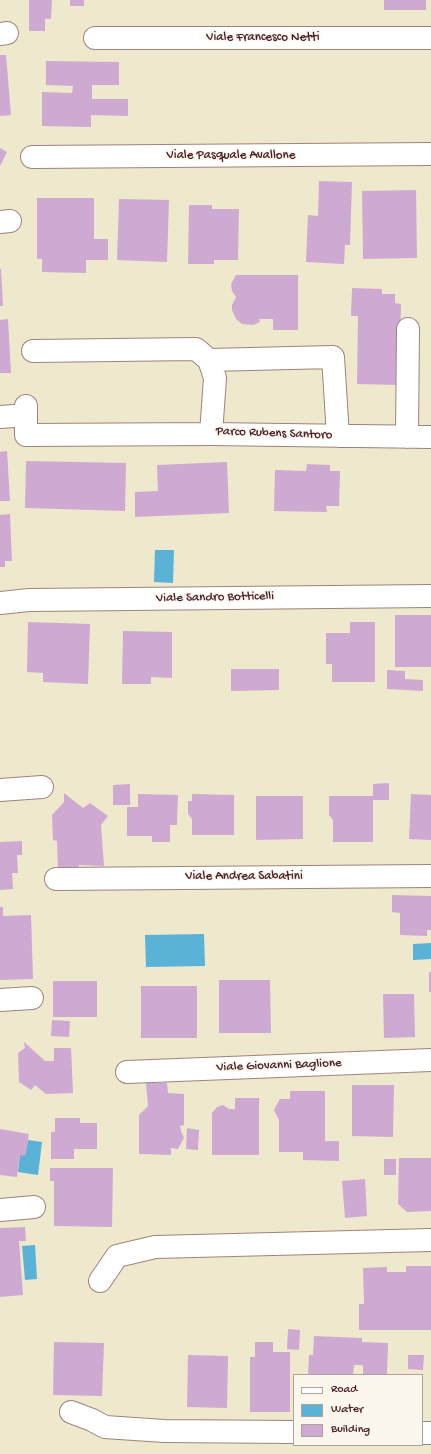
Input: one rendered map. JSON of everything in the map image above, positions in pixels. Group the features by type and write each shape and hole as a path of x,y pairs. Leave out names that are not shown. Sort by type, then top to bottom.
{"street":[{"name":"Viale Francesco Netti","path":"95,38 431,38"},
{"name":"Viale Pasquale Avallone","path":"32,157 431,154"},
{"path":"407,437 408,329"},
{"path":"34,351 196,350 209,360"},
{"name":"Parco Rubens Santoro","path":"338,436 333,357 209,360 215,378 211,434 338,436 407,437 431,437"},
{"path":"13,413 26,435 211,434"},
{"name":"Viale Sandro Botticelli","path":"0,603 29,600 431,596"},
{"path":"0,790 42,787"},
{"name":"Viale Andrea Sabatini","path":"56,878 431,876"},
{"path":"0,1000 32,998"},
{"name":"Viale Giovanni Baglione","path":"126,1072 431,1060"},
{"path":"0,1210 34,1207"},
{"path":"100,1281 117,1256 155,1247 431,1240"},
{"path":"71,1412 92,1420 104,1427 160,1431 293,1432"}],"water":[{"path":"155,550 174,550 173,583 154,582"},
{"path":"204,934 205,966 146,967 145,935"},
{"path":"431,943 431,959 413,960 413,944"},
{"path":"28,1140 42,1142 38,1175 18,1172 20,1155 25,1155"},
{"path":"35,1245 37,1279 25,1280 22,1246"}],"building":[{"path":"29,0 52,0 51,19 45,19 45,31 29,31"},
{"path":"70,0 84,0 84,6 70,6"},
{"path":"384,0 426,0 426,10 384,10"},
{"path":"0,55 6,55 11,115 0,116"},
{"path":"46,61 119,62 119,85 92,85 92,99 128,99 128,116 91,115 91,127 42,126 42,92 72,93 73,86 46,85"},
{"path":"0,148 7,152 0,166"},
{"path":"319,181 352,182 350,245 345,245 344,264 306,262 308,215 318,216"},
{"path":"416,190 417,258 363,259 362,191"},
{"path":"37,198 94,198 94,239 108,239 108,260 86,260 86,273 42,272 42,259 37,259"},
{"path":"119,199 169,200 167,262 117,260"},
{"path":"189,205 212,205 212,209 239,209 238,260 214,260 214,264 188,264"},
{"path":"1,269 3,306 0,306"},
{"path":"236,275 298,275 298,330 273,330 273,319 259,319 260,322 253,325 242,324 236,319 232,310 232,305 236,297 232,291 231,284"},
{"path":"352,288 382,289 382,294 395,294 395,303 401,304 399,385 357,384 358,316 351,316"},
{"path":"8,319 11,373 0,373 0,320"},
{"path":"7,451 10,501 0,501 0,452"},
{"path":"26,461 126,463 125,511 25,508"},
{"path":"227,462 229,513 135,517 135,492 158,491 157,465"},
{"path":"307,464 330,465 330,471 340,471 339,506 326,506 327,512 274,511 275,470 306,471"},
{"path":"10,514 12,561 5,561 5,567 0,567 0,515"},
{"path":"395,615 431,615 431,667 395,667"},
{"path":"28,622 90,624 88,684 43,682 43,673 27,672"},
{"path":"350,622 375,622 375,682 332,682 332,664 326,664 326,633 350,633"},
{"path":"123,631 172,632 172,678 151,677 151,684 122,684"},
{"path":"231,669 279,669 279,690 231,691"},
{"path":"387,670 405,671 405,679 423,680 423,691 387,689"},
{"path":"389,783 389,800 373,800 373,842 333,842 333,820 329,815 329,796 373,796 373,784"},
{"path":"130,784 130,805 113,805 113,785"},
{"path":"64,793 83,808 90,803 108,816 101,825 104,866 79,865 78,872 58,870 57,841 53,840 52,815 64,802"},
{"path":"138,794 178,795 177,825 170,825 170,842 152,842 152,836 127,836 127,807 138,807"},
{"path":"192,794 234,795 234,835 192,835 192,819 188,814 188,801 192,801"},
{"path":"411,794 431,795 431,840 409,839"},
{"path":"256,796 303,796 303,839 256,840"},
{"path":"22,841 22,855 17,855 18,873 12,873 13,889 0,890 0,842"},
{"path":"392,895 431,896 431,930 427,930 427,936 400,935 400,913 392,912"},
{"path":"0,907 3,907 3,916 31,915 33,979 0,980"},
{"path":"429,972 431,972 431,992 429,992"},
{"path":"219,980 270,980 271,1033 219,1033"},
{"path":"53,981 97,981 97,1017 53,1017"},
{"path":"141,986 197,986 197,1038 141,1038"},
{"path":"383,994 414,994 415,1037 384,1038"},
{"path":"52,1020 70,1021 69,1037 51,1036"},
{"path":"24,1042 45,1061 54,1061 54,1048 71,1048 73,1093 46,1094 35,1085 31,1090 19,1082 18,1053 25,1048"},
{"path":"146,1083 167,1083 168,1093 184,1094 184,1125 180,1126 184,1138 178,1149 171,1148 171,1155 139,1154 139,1115 148,1106"},
{"path":"352,1085 394,1085 393,1137 352,1136"},
{"path":"290,1091 325,1091 325,1141 339,1141 339,1161 303,1160 303,1152 279,1152 279,1120 274,1110 280,1099 290,1099"},
{"path":"235,1098 259,1098 259,1155 212,1155 212,1113 217,1107 223,1105 229,1109 235,1109"},
{"path":"55,1118 80,1118 80,1123 97,1123 97,1149 74,1149 74,1159 51,1159 51,1132 55,1132"},
{"path":"187,1128 199,1130 198,1150 186,1149"},
{"path":"0,1129 29,1134 25,1156 20,1155 17,1177 0,1175"},
{"path":"399,1158 431,1158 431,1211 407,1212 398,1204"},
{"path":"384,1159 396,1159 396,1175 384,1175"},
{"path":"50,1168 113,1168 112,1227 54,1226 54,1181 50,1181"},
{"path":"365,1179 367,1216 345,1218 342,1181"},
{"path":"25,1227 26,1241 19,1241 23,1295 0,1297 0,1228"},
{"path":"406,1266 431,1266 431,1330 359,1330 359,1304 364,1304 363,1268 387,1267 387,1272 406,1272"},
{"path":"288,1329 300,1330 299,1350 287,1349"},
{"path":"314,1336 362,1338 362,1342 388,1343 387,1374 363,1374 363,1365 354,1365 353,1374 308,1374 309,1355 313,1355"},
{"path":"54,1342 104,1343 102,1396 53,1395"},
{"path":"255,1342 273,1342 273,1352 290,1352 290,1412 250,1412 250,1357 255,1357"},
{"path":"188,1355 228,1356 227,1408 187,1407"},
{"path":"408,1355 424,1355 423,1370 408,1369"}]}
